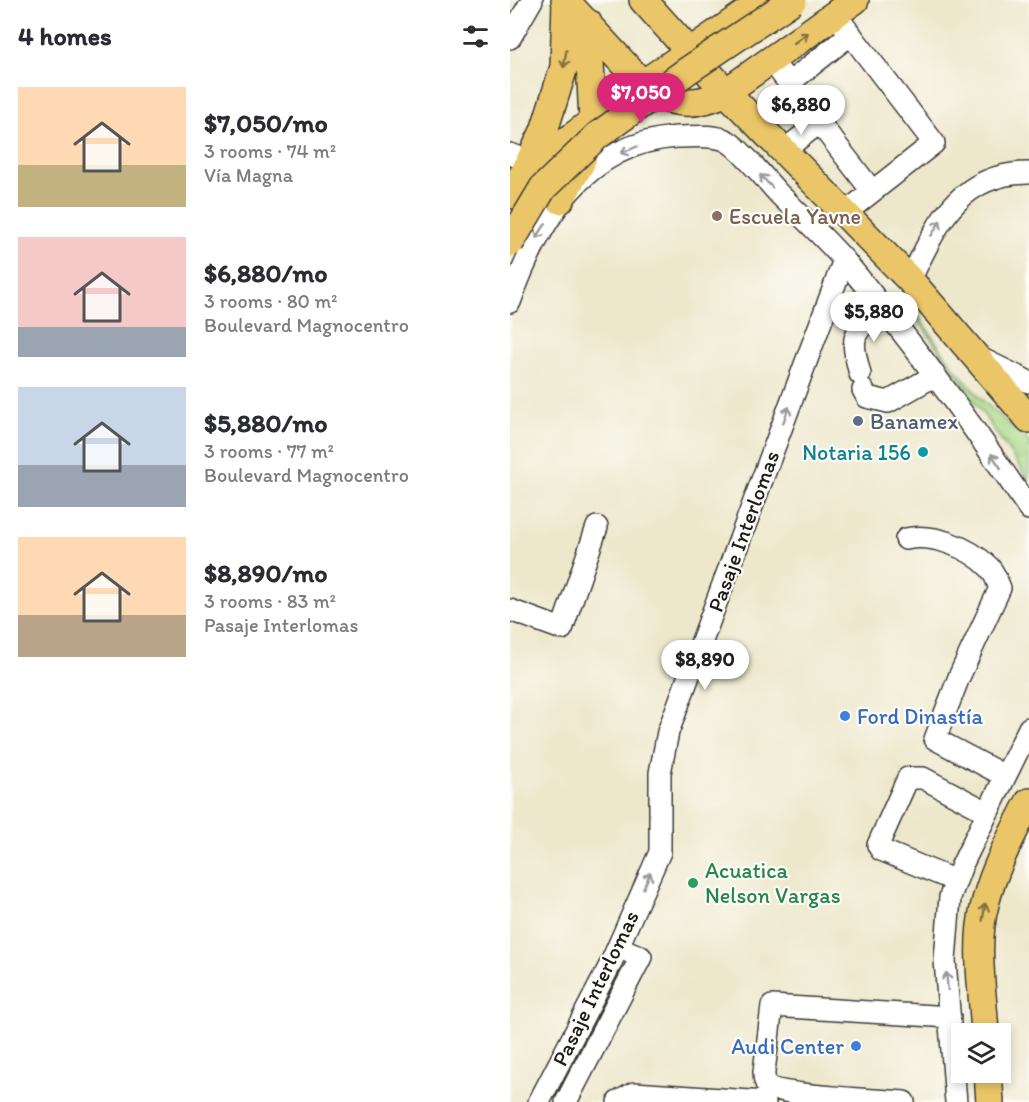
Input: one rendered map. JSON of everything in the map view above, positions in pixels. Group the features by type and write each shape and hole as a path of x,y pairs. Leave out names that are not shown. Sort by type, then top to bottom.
{"main road":[{"path":"565,0 642,83 664,99 686,104 711,100 726,92 771,60 847,16"},
{"path":"518,172 544,131 564,67 565,0"},
{"path":"643,0 688,61 726,92 910,280 1029,419"},
{"path":"510,243 543,188 597,136 765,0"},
{"path":"518,172 593,121 642,83 688,61 793,0"},
{"path":"568,192 581,163 593,121 588,23"},
{"path":"985,1023 980,935 984,906 992,878 1029,802"},
{"path":"989,1083 990,1102"}],"street":[{"path":"510,38 532,0"},
{"path":"789,83 847,16 934,143 845,213"},
{"path":"771,60 872,191"},
{"path":"783,151 819,123"},
{"path":"510,302 526,258 568,192 610,158 651,141 689,137 727,141 844,260 975,429 1029,509"},
{"path":"910,280 935,226 956,201 982,183 1006,173 1029,173"},
{"name":"Pasaje Interlomas","path":"539,1102 618,947 660,852 660,773 668,732 844,260"},
{"path":"883,310 858,328 853,347 867,397 888,402 934,376"},
{"path":"973,353 995,367 1029,382"},
{"path":"510,610 562,629 597,527"},
{"path":"906,539 922,535 971,553 991,568 1000,588 959,677 935,739 1005,776"},
{"path":"956,1102 945,928 950,897 987,812 1029,728"},
{"path":"956,881 881,850 878,845 908,778 923,778 987,812"},
{"path":"566,1102 641,957 618,947"},
{"path":"904,1102 791,1092 769,1087 765,1082 764,1072 772,1006 950,1017"},
{"path":"618,1102 634,1093 693,1099 765,1102"}],"green space":[{"path":"915,316 919,317 952,365 981,399 1029,442 1029,480"}],"place":[{"name":"Escuela Yavne","path":"717,216"},
{"name":"Banamex","path":"858,421"},
{"name":"Notaria 156","path":"923,452"},
{"name":"Ford Dinastía","path":"845,716"},
{"name":"Acuatica Nelson Vargas","path":"693,883"},
{"name":"Audi Center","path":"856,1046"}]}
